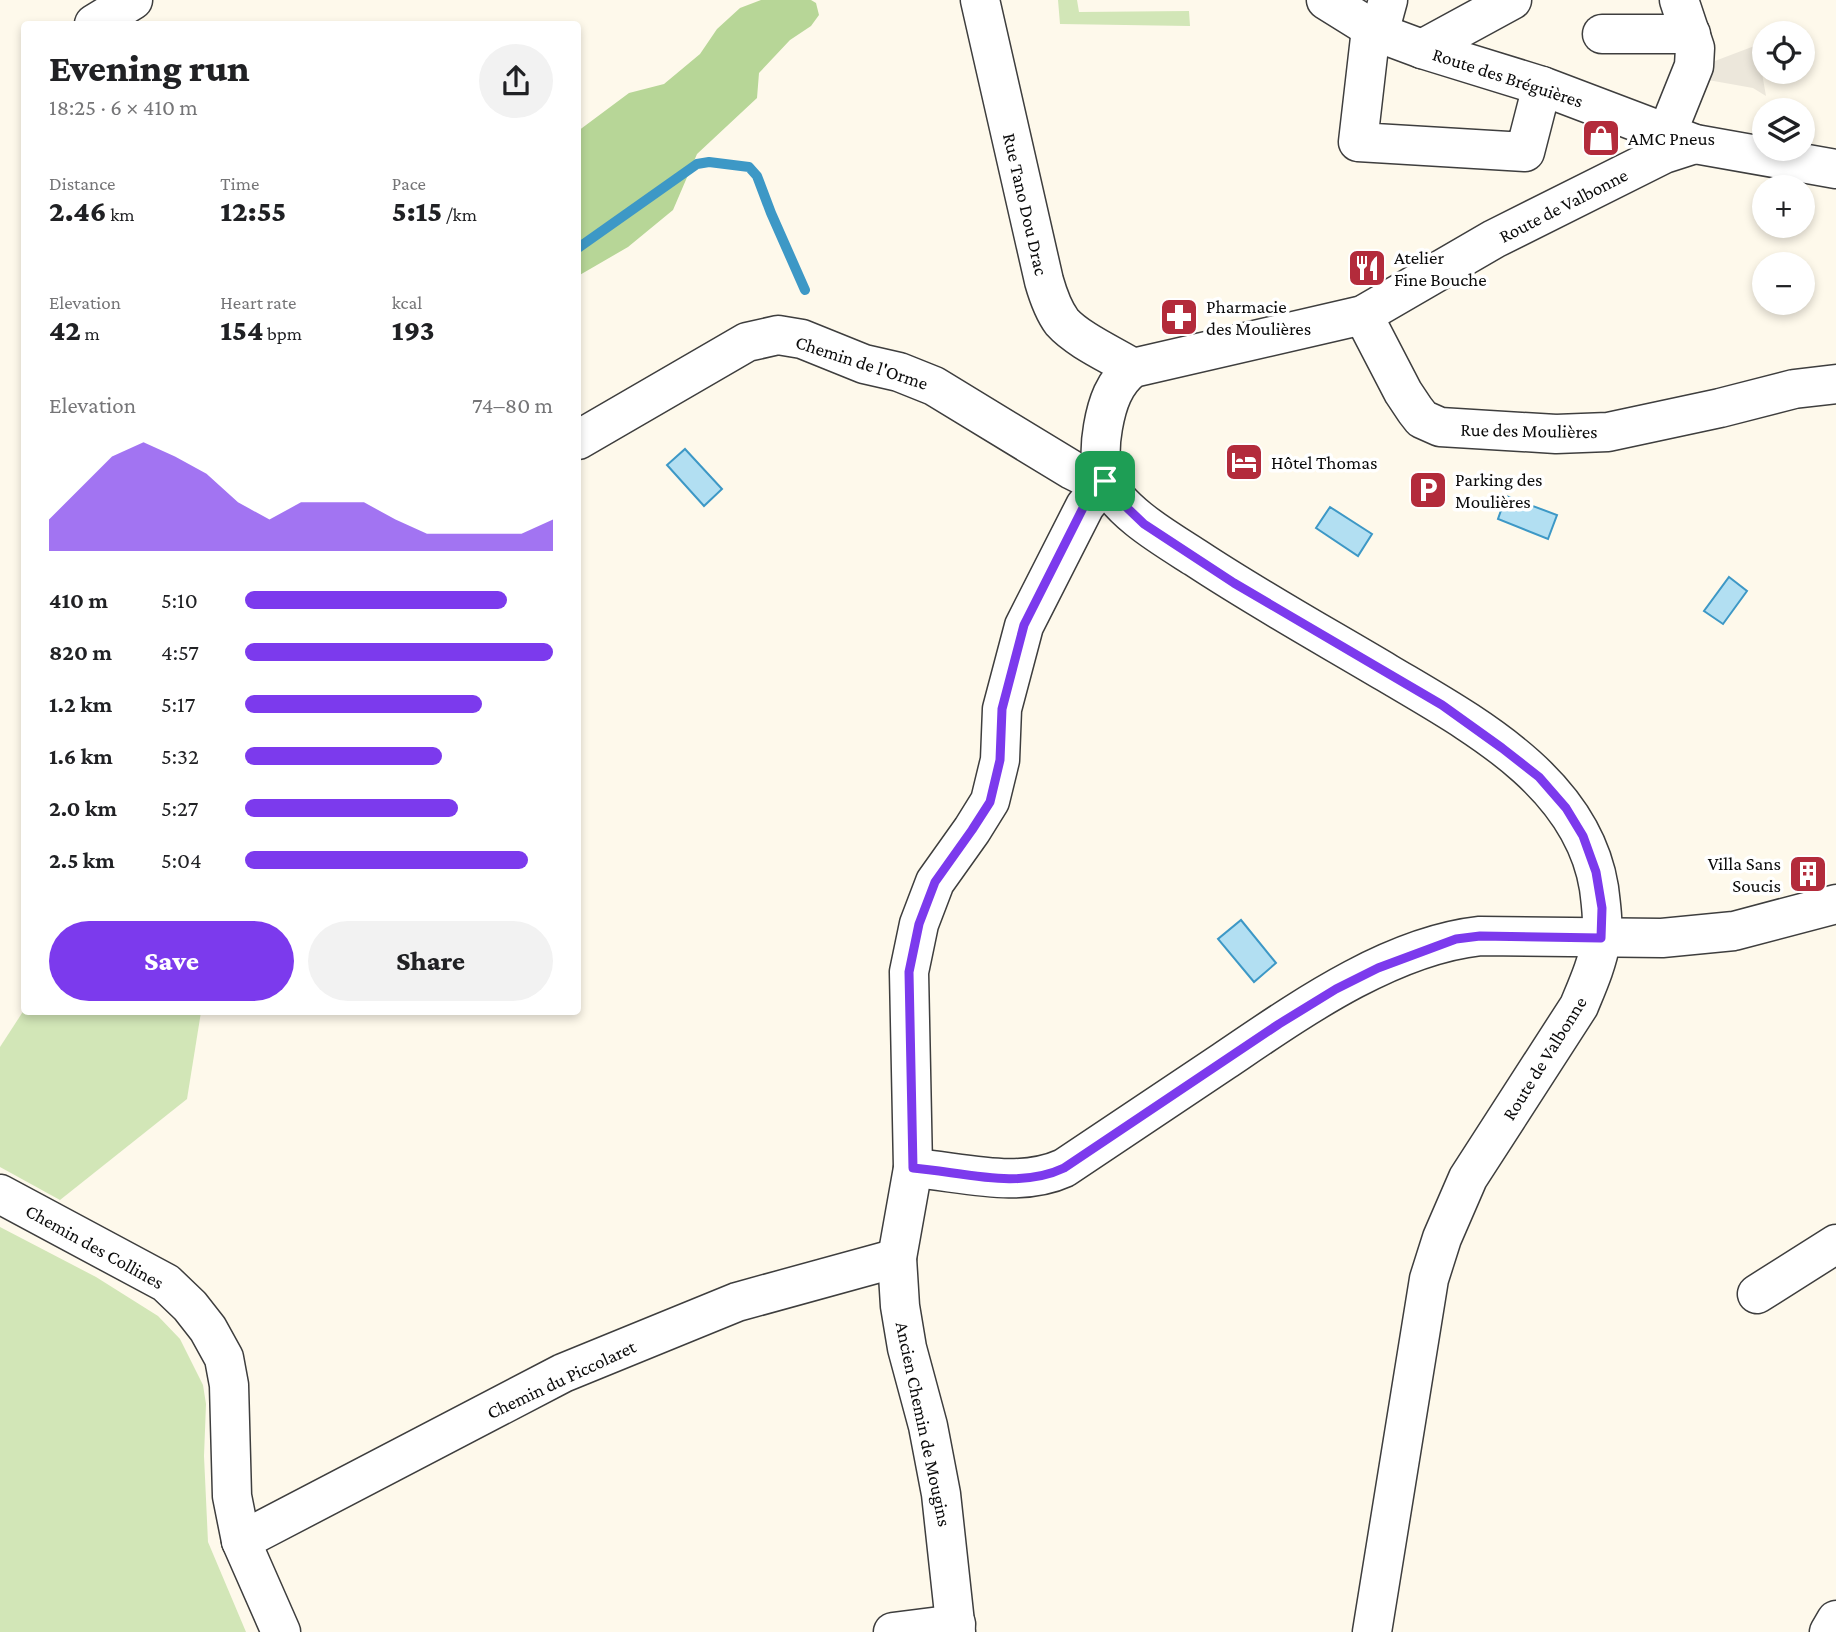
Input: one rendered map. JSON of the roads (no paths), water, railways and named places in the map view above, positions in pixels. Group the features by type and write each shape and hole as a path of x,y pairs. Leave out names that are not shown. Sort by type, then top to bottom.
{"street":[{"path":"79,21 86,7 94,0"},
{"path":"99,21 133,0"},
{"name":"Rue Tano Dou Drac","path":"980,0 1044,281 1052,304 1062,321 1074,332 1133,368"},
{"name":"Route des Bréguières","path":"1326,0 1380,20 1422,49 1542,86 1681,139 1836,169"},
{"path":"1422,49 1512,0"},
{"path":"1602,33 1685,17 1695,48 1681,139"},
{"path":"1380,20 1358,142 1525,152 1542,86"},
{"name":"Route de Valbonne","path":"1133,368 1363,315 1494,239 1664,154 1681,139"},
{"name":"Rue des Moulières","path":"1363,315 1409,401 1422,419 1440,427 1556,435 1608,432 1720,408 1794,388 1836,384"},
{"name":"Chemin de l'Orme","path":"581,438 747,342 778,335 802,340 864,364 899,372 934,386 1072,470 1105,481"},
{"path":"1105,481 1100,456 1104,420 1117,384 1133,368"},
{"name":"Route de Valbonne","path":"1105,481 1121,502 1144,524 1234,583 1442,705 1539,777 1566,808 1583,836 1596,872 1602,908 1601,938 1592,975 1579,1006 1468,1178 1442,1238 1429,1279 1372,1632"},
{"name":"Ancien Chemin de Mougins","path":"956,1628 941,1494 928,1426 907,1348 900,1306 897,1258 913,1168 909,972 919,924 935,882 990,802 1000,760 1002,709 1024,625 1084,506 1105,481"},
{"path":"913,1168 1010,1178 1051,1174 1336,989 1378,968 1456,939 1480,936 1662,938 1734,931 1836,904"},
{"name":"Chemin des Collines","path":"0,1194 166,1283 190,1306 208,1329 224,1357 229,1385 232,1496 241,1541 281,1632"},
{"path":"1757,1294 1836,1244"},
{"name":"Chemin du Piccolaret","path":"241,1541 564,1373 737,1302 897,1258"},
{"path":"1829,1632 1836,1620"},
{"path":"893,1632 956,1628"}],"water":[{"path":"685,449 722,489 704,506 667,465"},
{"path":"1506,496 1557,515 1548,539 1498,519"},
{"path":"1330,507 1372,534 1358,556 1316,528"},
{"path":"1729,577 1747,591 1723,624 1704,611"},
{"path":"1241,920 1276,963 1254,982 1218,939"}],"waterway":[{"path":"581,246 697,164 709,162 749,167 757,176 805,290"}],"place":[{"name":"AMC Pneus","path":"1601,138"},
{"name":"Atelier Fine Bouche","path":"1367,268"},
{"name":"Pharmacie des Moulières","path":"1179,317"},
{"name":"Hôtel Thomas","path":"1244,462"},
{"name":"Parking des Moulières","path":"1428,490"},
{"name":"Villa Sans Soucis","path":"1808,874"}]}
